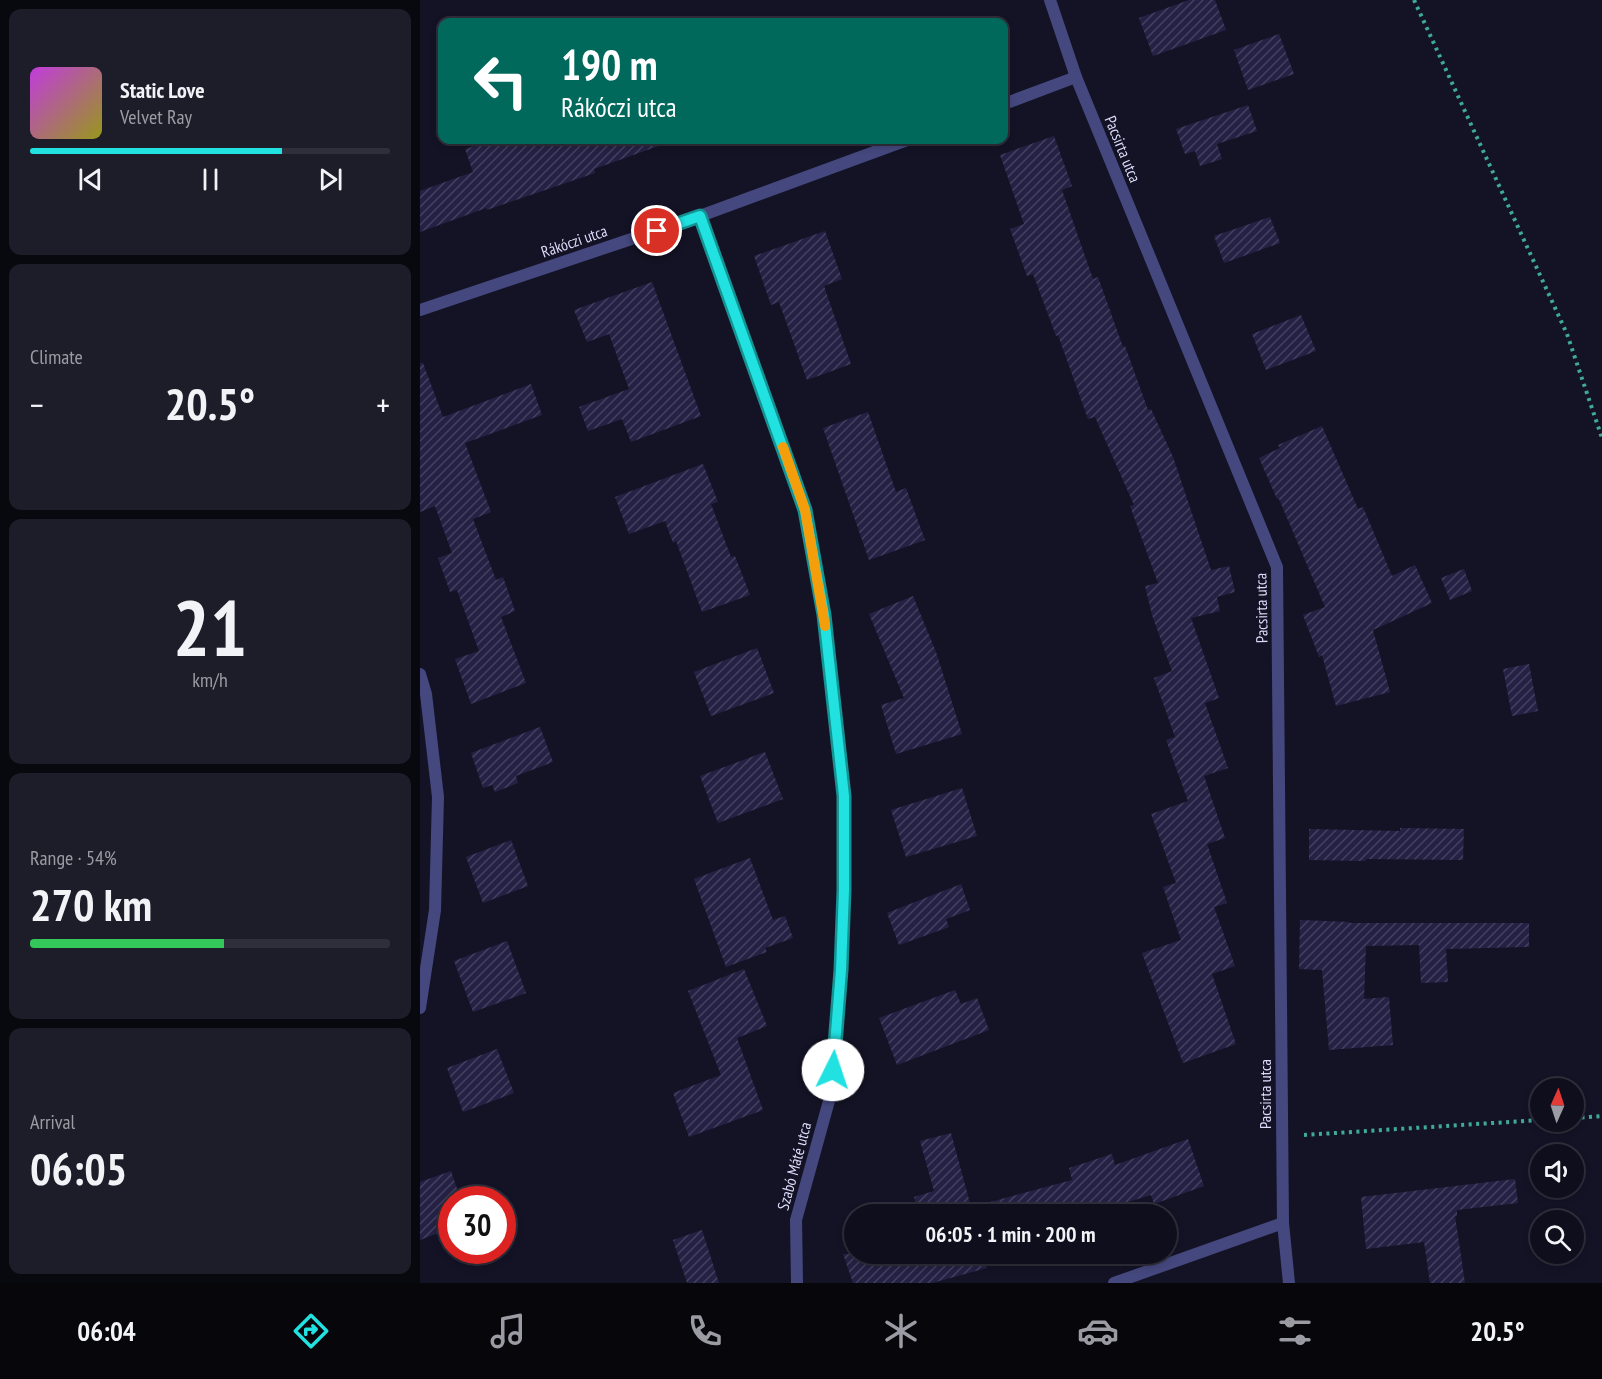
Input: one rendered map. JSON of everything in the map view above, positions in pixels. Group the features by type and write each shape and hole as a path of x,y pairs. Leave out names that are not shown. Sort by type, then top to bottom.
{"street":[{"name":"Pacsirta utca","path":"1050,0 1076,77 1277,567 1283,1223 1289,1283"},
{"path":"1008,102 1076,77"},
{"name":"Rákóczi utca","path":"420,310 700,216 896,144"},
{"name":"Szabó Máté utca","path":"700,216 805,510 824,615 844,796 845,870 832,1090 796,1220 797,1283"},
{"path":"420,674 426,694 438,797 435,910 420,1008"},
{"path":"1114,1283 1283,1223"}],"path":[{"path":"1414,0 1567,334 1602,438"},
{"path":"1584,1117 1602,1116"},
{"path":"1282,1137 1530,1121"}],"building":[{"path":"1189,0 1215,0 1226,30 1153,56 1139,18"},
{"path":"1279,34 1294,74 1248,90 1234,50"},
{"path":"1248,105 1257,131 1217,144 1222,159 1200,166 1195,151 1185,154 1176,129"},
{"path":"1054,136 1072,186 1062,190 1093,279 1098,277 1148,410 1151,409 1173,457 1211,570 1229,566 1235,592 1217,597 1220,611 1191,618 1219,698 1205,703 1228,768 1204,776 1225,838 1207,844 1227,903 1214,907 1235,966 1212,974 1236,1044 1183,1063 1142,953 1181,940 1163,887 1176,883 1151,814 1188,801 1166,740 1175,737 1154,678 1172,671 1152,615 1145,586 1158,583 1130,506 1134,505 1095,417 1088,419 1033,274 1027,276 1010,229 1024,224 1000,155"},
{"path":"480,144 664,144 594,169 595,173 420,232 420,191 473,172 465,149"},
{"path":"1270,217 1280,243 1224,263 1214,236"},
{"path":"825,231 842,279 824,286 851,364 807,380 779,302 771,305 754,256"},
{"path":"652,282 701,416 631,442 622,419 588,431 579,407 629,389 609,334 587,342 574,310"},
{"path":"1301,315 1316,351 1266,370 1252,334"},
{"path":"420,363 423,363 443,417 531,384 542,415 465,443 491,512 473,519 496,580 503,577 515,611 501,617 526,683 471,704 455,659 479,651 457,590 450,592 438,558 452,553 435,506 420,512"},
{"path":"868,412 896,492 906,488 925,540 869,560 823,428"},
{"path":"1322,426 1358,509 1363,507 1392,576 1415,565 1432,603 1373,630 1390,692 1336,706 1322,655 1319,657 1303,615 1325,607 1259,458 1280,448 1278,445"},
{"path":"703,464 718,502 711,504 731,557 735,556 750,595 702,612 676,541 673,543 665,521 629,534 615,497"},
{"path":"1464,569 1472,591 1450,600 1441,578"},
{"path":"913,596 936,652 962,734 896,754 881,705 904,698 869,614"},
{"path":"757,648 774,693 711,716 694,672"},
{"path":"1529,664 1538,711 1512,716 1503,669"},
{"path":"540,727 553,762 516,776 518,783 495,792 492,785 483,788 471,753"},
{"path":"765,752 783,799 718,823 700,776"},
{"path":"962,788 977,836 906,857 891,810"},
{"path":"1400,828 1464,829 1463,860 1309,860 1309,829 1400,831"},
{"path":"511,840 528,886 483,903 466,857"},
{"path":"750,858 773,920 785,916 793,938 765,948 767,952 726,967 694,879"},
{"path":"961,884 970,910 946,919 949,927 899,945 887,913"},
{"path":"1300,920 1350,923 1529,923 1529,947 1446,949 1448,982 1421,983 1419,945 1366,946 1364,999 1389,997 1393,1045 1329,1050 1322,970 1299,969"},
{"path":"507,941 526,993 473,1012 454,961"},
{"path":"744,969 767,1026 737,1038 763,1110 689,1137 673,1093 721,1075 688,991"},
{"path":"955,990 961,1004 977,998 989,1030 897,1065 879,1018"},
{"path":"497,1049 514,1093 463,1112 447,1068"},
{"path":"951,1133 970,1204 916,1204 914,1197 934,1191 920,1141"},
{"path":"1188,1139 1204,1186 1154,1204 1151,1195 1121,1204 982,1204 1072,1180 1069,1168 1112,1154 1115,1165"},
{"path":"451,1171 456,1186 438,1186 438,1233 420,1240 420,1182"},
{"path":"1515,1179 1518,1203 1457,1210 1457,1216 1455,1216 1465,1283 1430,1283 1424,1242 1366,1249 1361,1197"},
{"path":"702,1230 719,1283 687,1283 673,1240"},
{"path":"846,1264 986,1264 987,1268 932,1283 853,1283"}],"slow traffic":[{"path":"783,447 805,510 825,626"}],"route":[{"path":"657,231 700,216 805,510 824,615 844,796 845,870 841,970 833,1070"}]}
